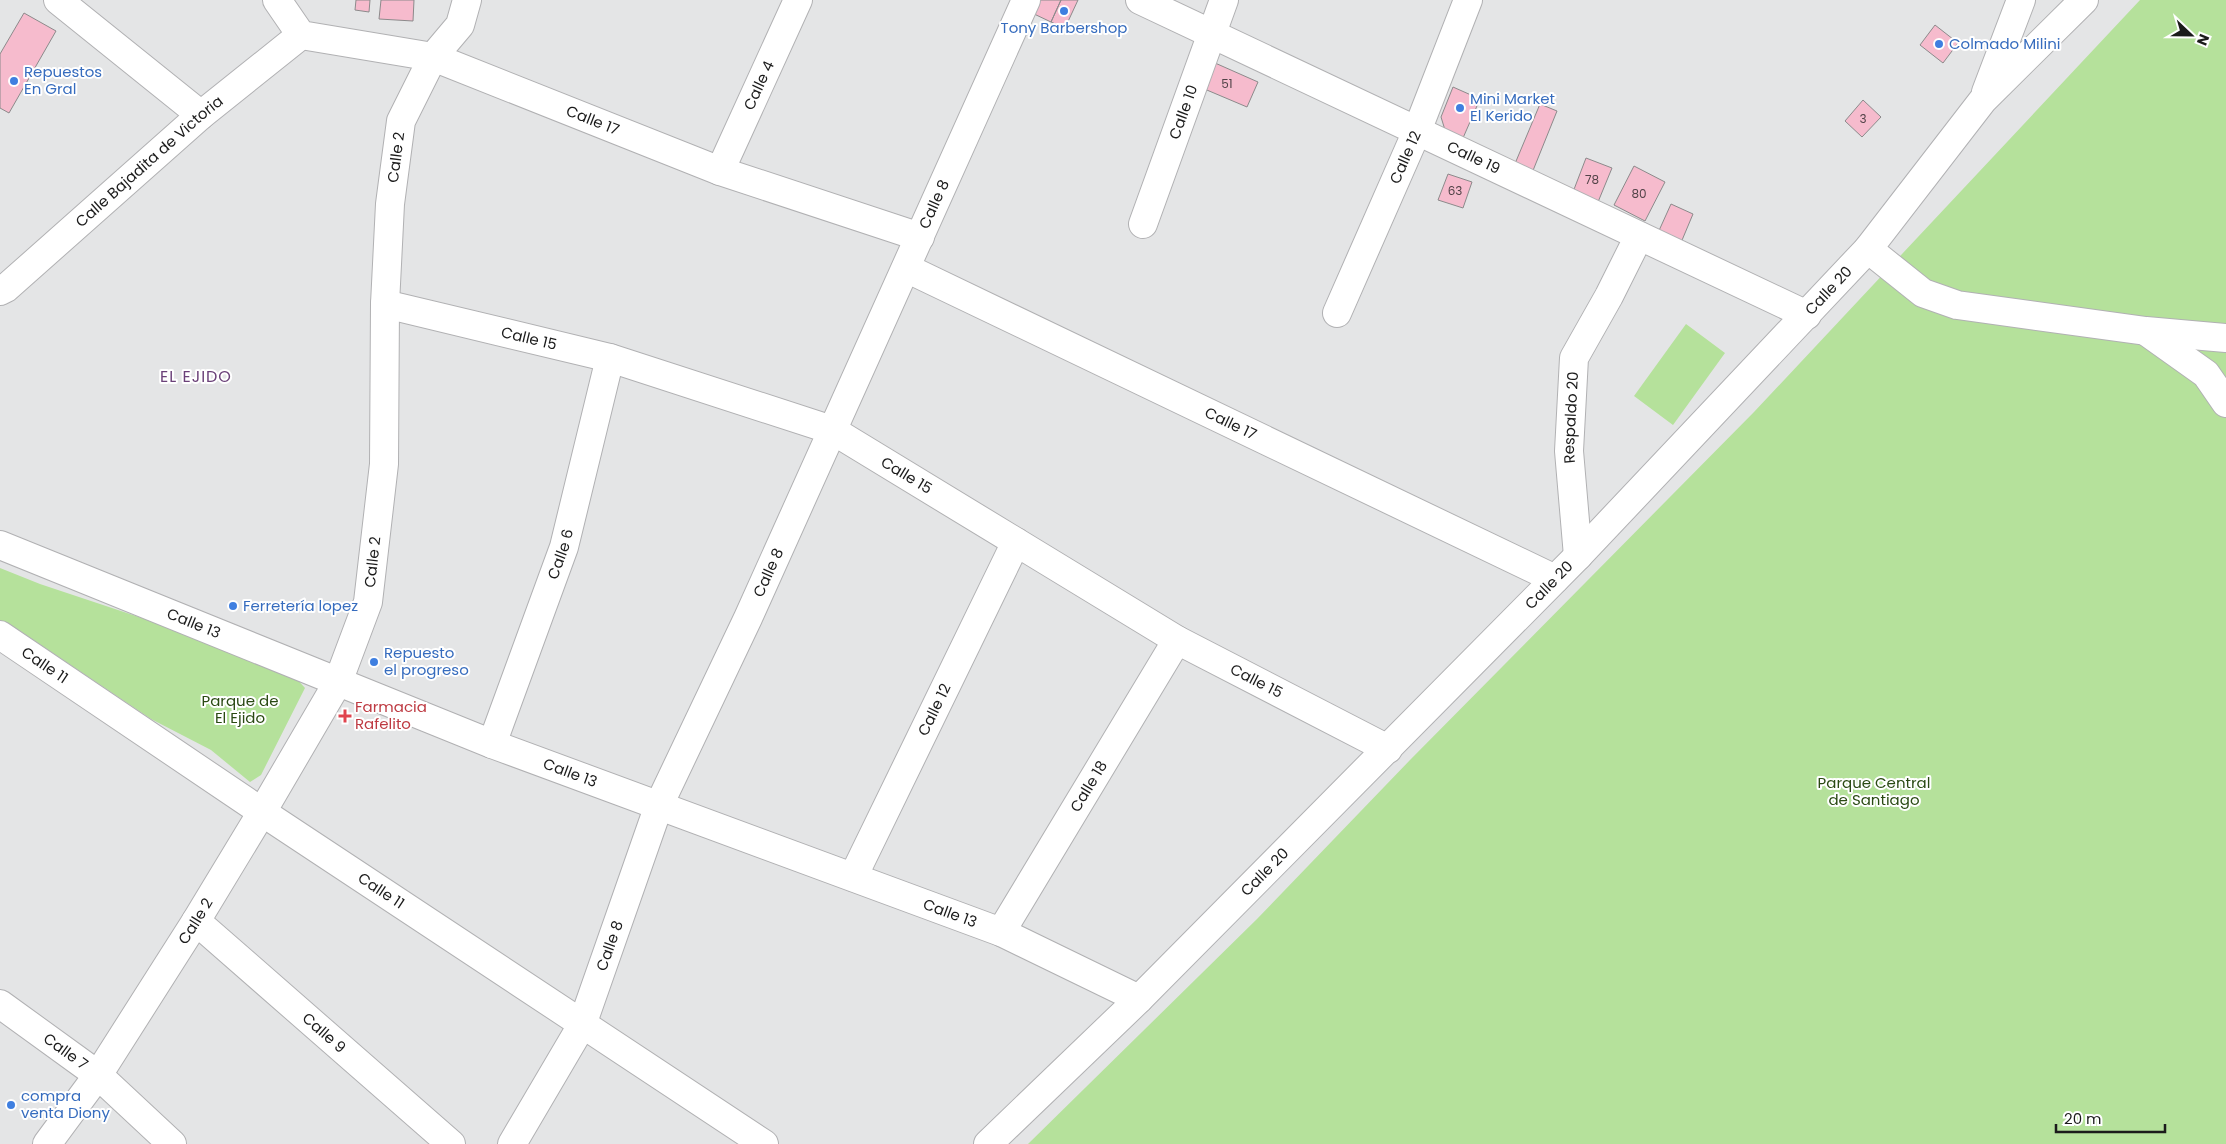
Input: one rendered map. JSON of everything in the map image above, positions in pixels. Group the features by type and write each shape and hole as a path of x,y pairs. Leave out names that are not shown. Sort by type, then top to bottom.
{"street":[{"path":"58,0 201,114"},
{"path":"277,0 302,35"},
{"name":"Calle 2","path":"47,1144 98,1075 196,921 262,812 338,682 368,602 384,464 385,304 390,204 401,121 433,57 460,25 467,0"},
{"name":"Calle 4","path":"720,171 798,0"},
{"name":"Calle 8","path":"512,1144 582,1025 659,806 748,618 1026,0"},
{"name":"Calle 19","path":"1140,0 1807,315"},
{"name":"Calle 10","path":"1143,224 1224,0"},
{"name":"Calle 12","path":"1337,313 1417,130 1468,0"},
{"path":"1983,100 2021,0"},
{"name":"Calle 20","path":"988,1144 1139,999 1578,556 1868,249 1983,100 2084,0"},
{"name":"Calle Bajadita de Victoria","path":"0,291 201,114 302,35"},
{"name":"Calle 17","path":"302,35 433,57 720,171 920,237"},
{"name":"Respaldo 20","path":"1578,556 1569,451 1574,358 1639,236"},
{"path":"1868,249 1922,293 1957,305 2146,332 2226,338"},
{"name":"Calle 17","path":"906,268 1555,579"},
{"name":"Calle 15","path":"385,304 610,358 832,430 1177,640 1388,749"},
{"path":"2146,332 2206,374 2226,403"},
{"name":"Calle 6","path":"492,744 564,547 610,358"},
{"name":"Calle 12","path":"853,877 1016,542"},
{"name":"Calle 13","path":"0,545 492,744 1001,932 1139,999"},
{"name":"Calle 11","path":"0,635 262,812 764,1144"},
{"name":"Calle 18","path":"1001,932 1177,640"},
{"name":"Calle 9","path":"196,921 451,1144"},
{"name":"Calle 7","path":"0,1004 98,1075 172,1144"}],"green space":[{"name":"Parque Central de Santiago","path":"2140,0 2226,0 2226,1144 1028,1144 1257,919 1410,760 1754,412"},
{"path":"1686,324 1725,353 1673,425 1634,396"},
{"name":"Parque de El Ejido","path":"0,568 40,584 148,620 296,678 305,688 261,775 250,782 211,750 151,719 20,631 0,624"}],"building":[{"path":"356,0 370,0 369,12 355,10"},
{"path":"381,0 414,0 413,21 379,19"},
{"path":"1038,0 1061,0 1051,22 1032,13"},
{"name":"Tony Barbershop","path":"1061,0 1078,0 1065,28 1051,22"},
{"name":"Repuestos En Gral","path":"24,13 56,31 9,113 0,108 0,54"},
{"name":"Colmado Milini","path":"1935,25 1958,43 1943,63 1920,45"},
{"path":"1206,59 1258,82 1247,107 1195,85"},
{"name":"Mini Market El Kerido","path":"1453,87 1480,99 1463,138 1445,130 1441,117"},
{"path":"1863,100 1881,117 1862,137 1845,121"},
{"path":"1540,104 1557,111 1532,173 1514,166"},
{"path":"1586,158 1612,168 1598,202 1573,192"},
{"path":"1634,166 1665,182 1645,221 1614,205"},
{"path":"1448,174 1472,182 1463,208 1438,200"},
{"path":"1671,204 1693,214 1680,245 1657,235"}],"place":[{"name":"Tony Barbershop","path":"1064,11"},
{"name":"Colmado Milini","path":"1939,44"},
{"name":"Repuestos En Gral","path":"14,81"},
{"name":"Mini Market El Kerido","path":"1460,108"},
{"name":"Ferretería lopez","path":"233,606"},
{"name":"Repuesto el progreso","path":"374,662"},
{"name":"Farmacia Rafelito","path":"345,716"},
{"name":"compra venta Diony","path":"11,1105"}],"district":[{"name":"EL EJIDO","path":"196,376"}]}
